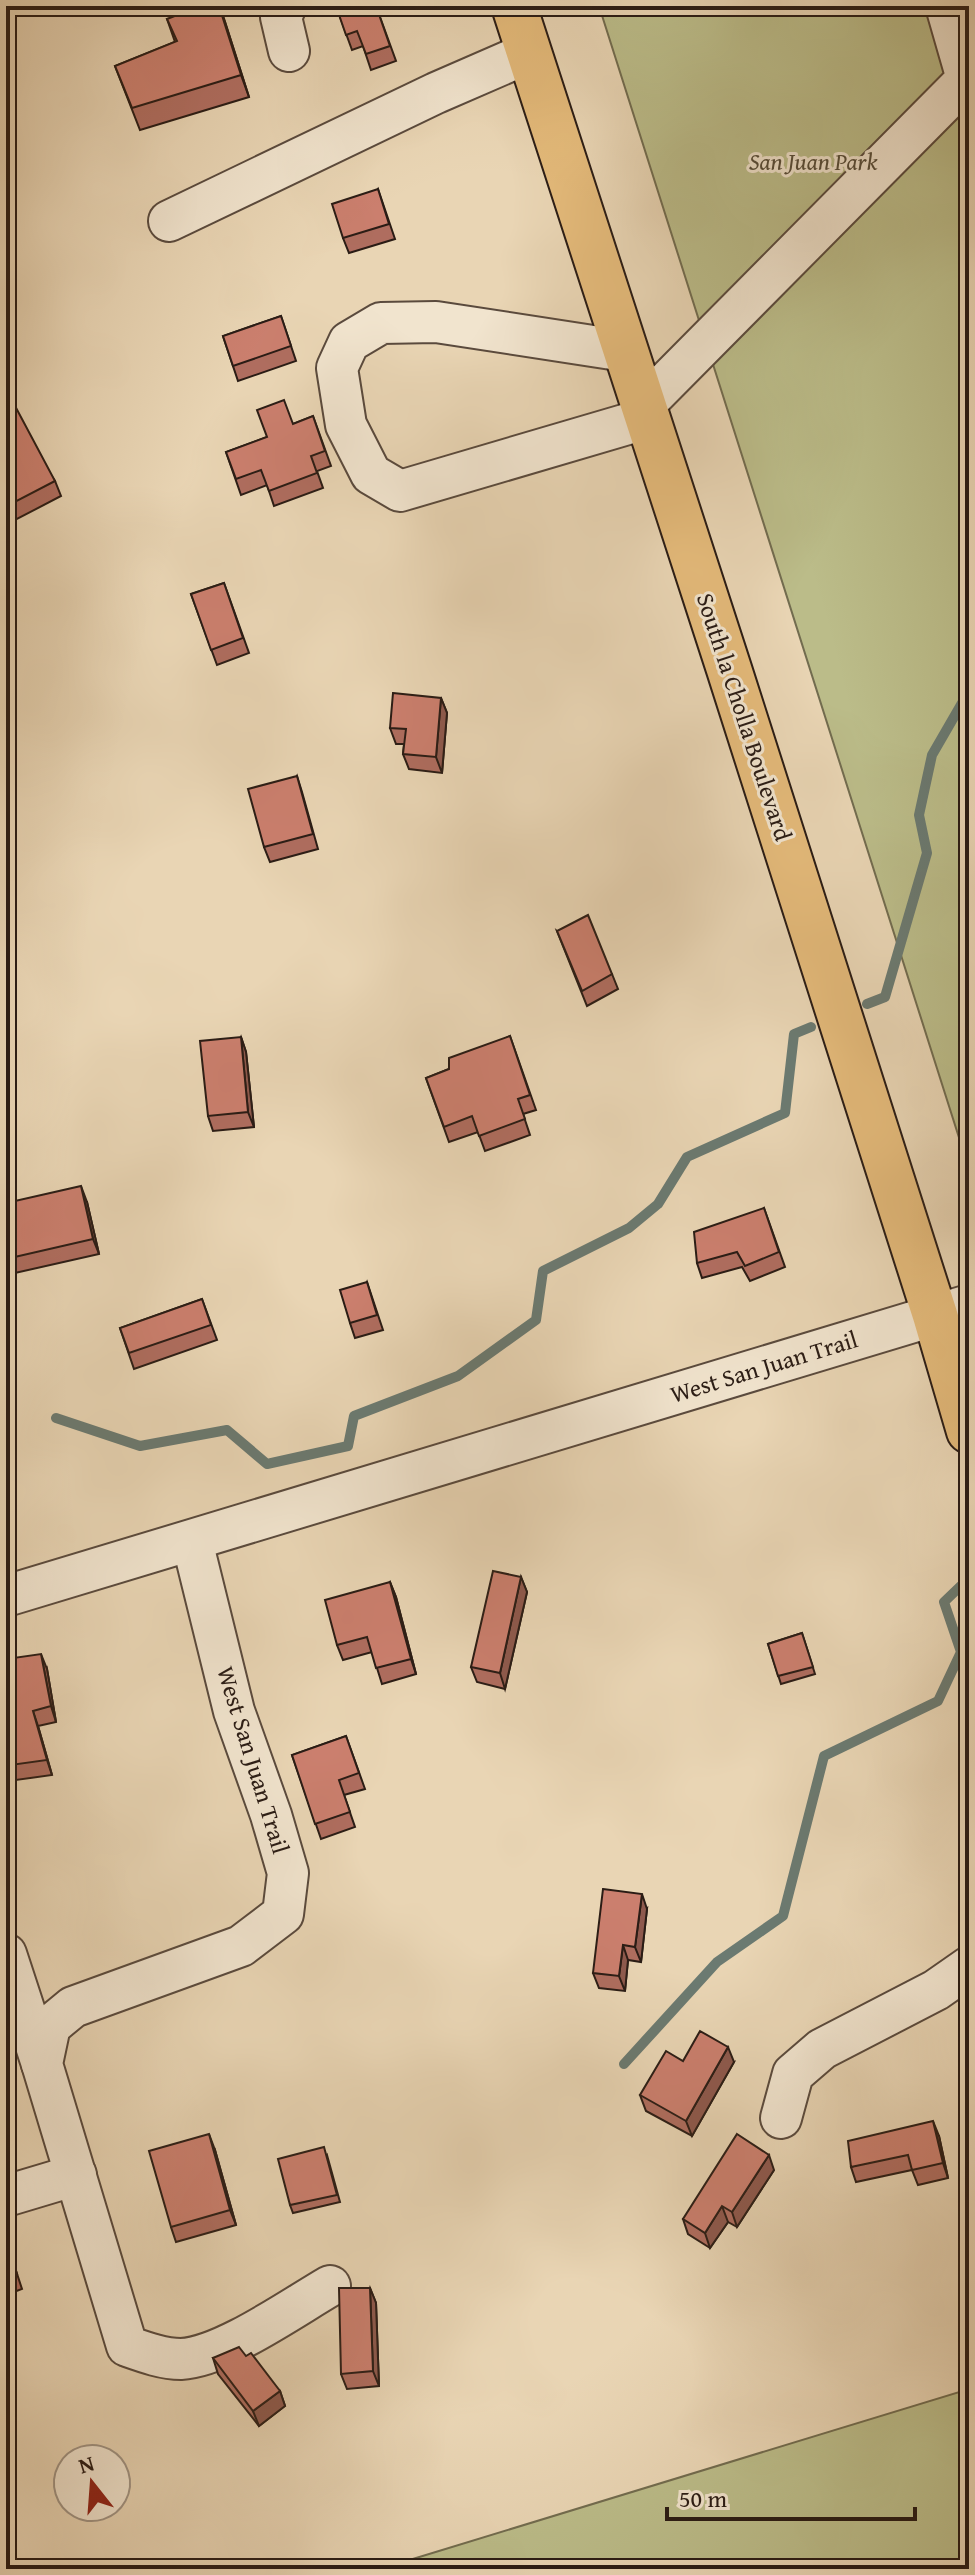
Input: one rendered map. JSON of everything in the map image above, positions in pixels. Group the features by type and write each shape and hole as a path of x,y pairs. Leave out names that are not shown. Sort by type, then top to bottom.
{"main road":[{"name":"South la Cholla Boulevard","path":"514,6 625,351 952,1310 969,1431"}],"street":[{"path":"286,6 281,17 289,51"},
{"path":"625,351 436,322 381,323 349,342 337,368 346,425 371,474 400,491 646,411 967,79 946,6"},
{"path":"169,221 436,93 528,53"},
{"name":"West San Juan Trail","path":"6,1596 952,1310"},
{"name":"West San Juan Trail","path":"192,1541 234,1711 288,1873 283,1914 241,1946 73,2007 50,2026 42,2064 127,2346 183,2359 220,2349 330,2286"},
{"path":"6,1954 42,2064"},
{"path":"781,2118 793,2074 822,2049 936,1990 969,1967"},
{"path":"6,2196 76,2175"}],"green space":[{"name":"San Juan Park","path":"599,6 969,6 969,1169"},
{"path":"969,2389 969,2569 380,2569"}],"building":[{"path":"200,6 219,6 241,75 132,108 115,66 177,41 167,19"},
{"path":"336,6 376,6 390,46 366,54 357,31 346,35"},
{"path":"378,189 389,224 343,238 332,204"},
{"path":"281,316 291,346 233,366 223,336"},
{"path":"284,400 293,424 313,416 325,451 311,456 317,473 269,491 261,470 236,479 226,452 267,437 257,410"},
{"path":"14,404 55,481 9,505 6,499 6,408"},
{"path":"224,583 243,638 211,650 191,594"},
{"path":"393,693 441,698 436,757 403,754 406,729 390,728"},
{"path":"297,776 313,834 264,847 248,789"},
{"path":"588,915 612,974 582,991 557,931"},
{"path":"510,1036 530,1095 518,1099 525,1119 479,1136 472,1116 444,1127 426,1078 449,1069 449,1058"},
{"path":"241,1037 248,1112 208,1116 200,1041"},
{"path":"81,1186 93,1239 6,1259 6,1203"},
{"path":"764,1208 779,1252 745,1266 737,1252 697,1263 694,1232"},
{"path":"367,1282 377,1315 350,1323 340,1290"},
{"path":"202,1299 211,1325 129,1353 120,1328"},
{"path":"493,1571 521,1577 500,1673 471,1667"},
{"path":"390,1582 411,1659 376,1668 367,1637 337,1645 325,1600"},
{"path":"802,1633 813,1667 778,1676 768,1644"},
{"path":"41,1654 51,1706 33,1711 47,1760 11,1765 6,1735 6,1659"},
{"path":"346,1736 359,1773 339,1780 350,1812 315,1824 292,1755"},
{"path":"603,1889 642,1894 635,1947 623,1945 619,1976 593,1973"},
{"path":"700,2031 728,2047 686,2121 640,2095 666,2051 683,2061"},
{"path":"933,2121 943,2163 912,2170 908,2155 851,2167 848,2141"},
{"path":"209,2134 230,2210 171,2227 149,2151"},
{"path":"737,2134 769,2155 732,2212 722,2206 705,2233 683,2219"},
{"path":"324,2147 337,2195 290,2205 278,2159"},
{"path":"6,2240 17,2274 6,2278"},
{"path":"339,2288 370,2288 373,2371 341,2374"},
{"path":"239,2347 246,2356 251,2353 280,2391 253,2411 213,2358"}],"waterway":[{"path":"867,1004 885,997 927,853 919,815 932,755 969,691"},
{"path":"56,1418 140,1446 227,1430 267,1464 348,1446 354,1416 458,1376 536,1320 543,1271 629,1228 658,1204 687,1157 785,1113 794,1034 811,1027"},
{"path":"624,2064 717,1962 783,1916 824,1756 938,1701 961,1652 944,1602 969,1578"}]}
